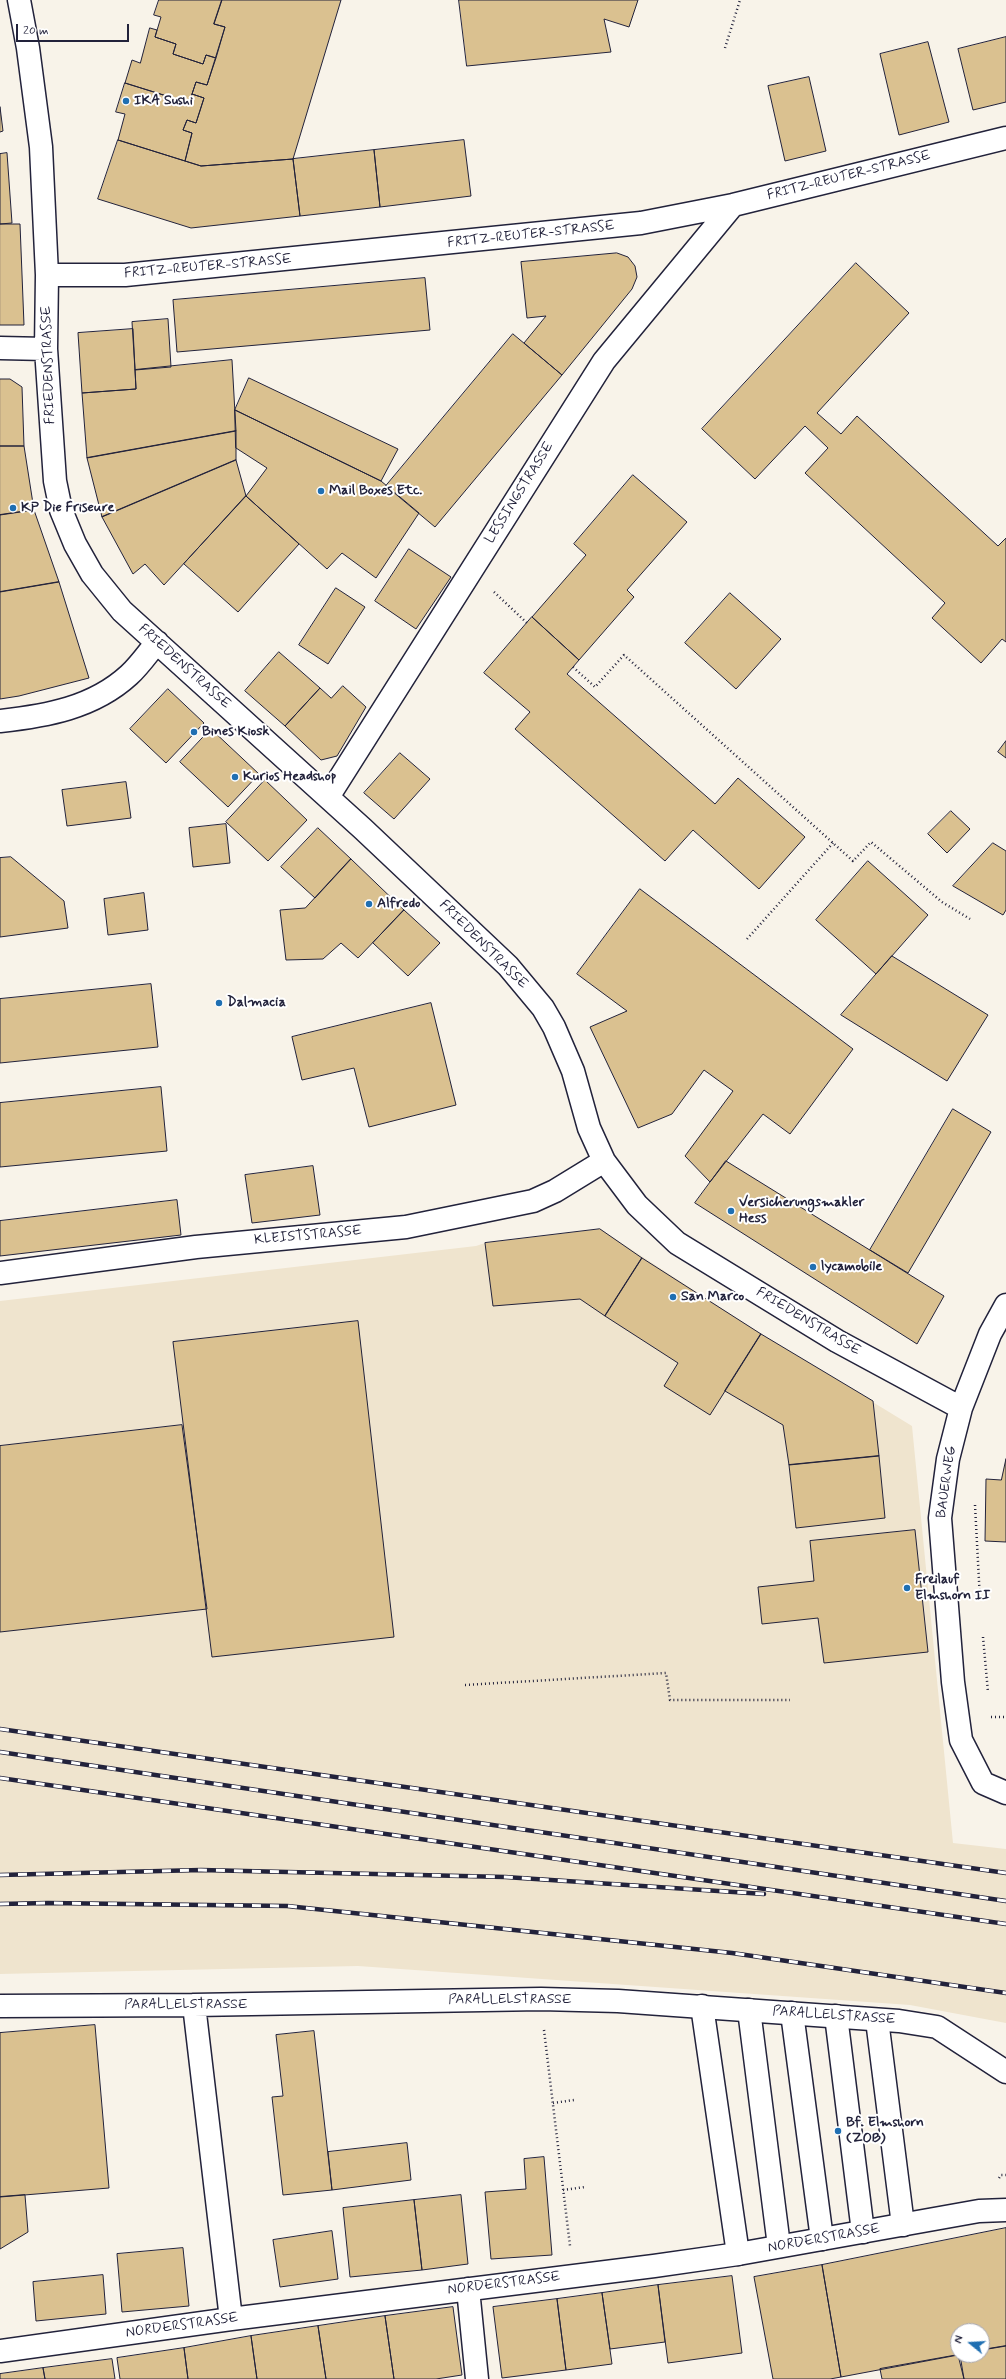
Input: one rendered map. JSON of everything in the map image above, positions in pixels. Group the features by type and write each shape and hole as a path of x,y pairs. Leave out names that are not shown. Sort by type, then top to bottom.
{"street":[{"name":"FRIEDENSTRASSE","path":"19,0 28,48 41,147 47,275 46,349 55,481 61,510 75,544 92,574 122,611 328,797 508,966 543,1008 554,1027 573,1071 590,1128 604,1161 637,1205 677,1243 837,1341 961,1408"},
{"name":"FRITZ-REUTER-STRASSE","path":"47,275 125,275 451,244 641,223 733,205 1006,138"},
{"name":"LESSINGSTRASSE","path":"328,797 604,361 733,205"},
{"path":"0,348 46,349"},
{"path":"0,721 42,715 70,708 99,697 129,675 157,642"},
{"name":"KLEISTSTRASSE","path":"0,1273 196,1247 406,1227 533,1201 555,1191 604,1161"},
{"name":"BAUERWEG","path":"1006,1305 990,1334 961,1408 948,1459 940,1518 952,1674 961,1740 983,1783 1006,1793"},
{"name":"PARALLELSTRASSE","path":"0,2006 194,2005 541,1999 618,2001 702,2006 836,2016 937,2027 1006,2072"},
{"path":"194,2005 231,2319"},
{"path":"702,2006 738,2254"},
{"path":"749,2010 779,2246"},
{"path":"792,2013 822,2239"},
{"path":"836,2016 863,2232"},
{"path":"877,2020 903,2225"},
{"name":"NORDERSTRASSE","path":"0,2351 231,2319 738,2254 979,2211 1006,2210"},
{"path":"468,2289 477,2379"}],"path":[{"path":"725,48 740,0"},
{"path":"472,571 527,623"},
{"path":"573,667 594,687 624,655 853,861 871,842 942,902 970,919"},
{"path":"747,939 833,843"},
{"path":"975,1500 980,1603"},
{"path":"983,1634 988,1694"},
{"path":"466,1685 666,1673 670,1700 790,1700"},
{"path":"990,1710 991,1722"},
{"path":"991,1717 1006,1717"},
{"path":"541,1999 574,2276"},
{"path":"553,2103 574,2100"},
{"path":"564,2190 585,2187"}],"shaded area":[{"path":"600,1229 761,1334 912,1426 953,1843 1006,1849 1006,2023 910,2005 358,1966 0,1974 0,1301 476,1246 485,1243"}],"building":[{"path":"159,0 222,0 214,24 225,27 216,58 206,55 203,64 173,54 176,44 155,37 161,17 154,15"},
{"path":"222,0 341,0 293,159 201,166 185,161 192,133 183,130 187,120 196,123 204,98 192,94 196,82 207,85 225,27 214,24"},
{"path":"459,0 638,0 629,27 604,19 611,52 467,66"},
{"path":"150,28 157,30 155,37 176,44 173,54 203,64 206,55 216,58 207,85 196,82 189,103 125,83 132,60 140,63"},
{"path":"1006,37 1006,102 973,110 958,49"},
{"path":"928,42 949,122 899,135 880,54"},
{"path":"809,77 826,151 785,161 768,86"},
{"path":"125,83 189,103 192,94 204,98 196,123 187,120 183,130 192,133 185,161 118,140 125,114 116,112"},
{"path":"0,107 3,131 0,132"},
{"path":"118,140 201,166 293,159 300,216 191,228 98,199"},
{"path":"464,140 471,196 380,207 374,150"},
{"path":"374,150 380,207 300,216 293,159"},
{"path":"7,153 12,223 0,224 0,154"},
{"path":"0,224 20,224 24,325 0,325"},
{"path":"617,253 628,257 635,266 637,277 632,289 562,375 524,343 546,316 527,318 521,262"},
{"path":"856,263 909,313 817,413 841,434 857,416 998,546 1006,538 1006,642 1002,639 981,663 932,618 945,603 805,473 828,448 805,426 755,479 702,429"},
{"path":"425,278 430,330 177,352 173,300"},
{"path":"168,319 171,367 135,370 132,322"},
{"path":"133,329 136,389 82,393 78,333"},
{"path":"513,334 562,375 435,527 386,486"},
{"path":"232,360 236,431 87,458 82,393 136,389 135,370"},
{"path":"249,378 398,449 381,481 235,410"},
{"path":"0,379 10,379 22,387 24,446 0,446"},
{"name":"Mail Boxes Etc.","path":"235,410 381,481 419,513 376,578 342,553 327,569 246,496 267,468 236,448"},
{"path":"236,431 236,460 102,517 87,458"},
{"path":"0,446 24,446 34,510 0,515"},
{"path":"236,460 246,496 164,585 145,564 133,574 102,517"},
{"path":"633,475 687,522 627,590 634,597 579,660 532,617 586,555 574,544"},
{"path":"246,496 299,544 238,612 184,564"},
{"path":"34,510 59,582 0,592 0,515"},
{"path":"409,549 451,577 416,629 375,601"},
{"path":"59,582 89,678 19,696 0,699 0,592"},
{"path":"336,588 365,607 328,664 299,645"},
{"path":"730,593 781,639 736,689 685,643"},
{"path":"532,617 579,660 567,674 715,804 738,778 805,837 759,889 693,830 665,861 515,729 530,712 484,673"},
{"path":"279,652 320,688 285,726 245,691"},
{"path":"343,686 366,707 337,756 321,760 285,726 320,688 331,698"},
{"path":"168,689 204,723 166,763 130,729"},
{"path":"211,729 259,774 228,807 180,762"},
{"path":"1006,741 1006,758 998,752"},
{"path":"400,753 430,779 394,819 364,793"},
{"path":"265,780 307,820 268,861 226,822"},
{"path":"126,782 131,818 67,826 62,790"},
{"path":"951,811 970,829 947,853 928,834"},
{"path":"226,824 230,863 193,867 189,828"},
{"path":"318,828 351,859 315,898 281,867"},
{"path":"993,843 1006,851 1006,910 1003,915 953,886"},
{"path":"11,857 64,901 68,928 0,937 0,858"},
{"path":"351,859 404,910 358,958 341,943 323,959 286,960 280,910 305,908"},
{"path":"868,861 928,915 876,974 816,920"},
{"path":"640,889 853,1049 790,1134 763,1114 710,1182 685,1156 733,1091 704,1070 672,1114 638,1128 590,1027 627,1011 577,974"},
{"path":"144,893 148,930 108,935 104,899"},
{"path":"404,910 440,943 408,976 373,943"},
{"path":"892,956 988,1015 947,1081 841,1015"},
{"path":"151,984 158,1047 0,1063 0,999"},
{"path":"431,1003 456,1105 369,1127 354,1068 302,1080 292,1037"},
{"path":"161,1087 167,1151 0,1167 0,1103"},
{"path":"953,1109 991,1132 908,1273 870,1250"},
{"path":"726,1161 944,1296 917,1344 695,1203"},
{"path":"313,1166 320,1215 252,1223 245,1175"},
{"path":"177,1200 181,1235 0,1256 0,1221"},
{"path":"600,1229 642,1258 605,1316 580,1299 493,1306 485,1243"},
{"path":"642,1258 761,1334 710,1415 664,1386 678,1363 605,1316"},
{"path":"358,1321 394,1637 212,1657 173,1342"},
{"path":"761,1334 873,1401 879,1456 789,1465 783,1425 725,1391"},
{"path":"182,1425 207,1609 0,1632 0,1446"},
{"path":"879,1456 885,1518 796,1528 789,1465"},
{"path":"1006,1459 1006,1542 985,1541 986,1479 1001,1480"},
{"path":"915,1530 928,1652 824,1663 818,1618 762,1624 758,1587 814,1581 810,1541"},
{"path":"95,2025 109,2188 0,2197 0,2033"},
{"path":"314,2031 332,2190 283,2195 272,2097 283,2096 276,2035"},
{"path":"407,2143 411,2180 332,2190 328,2152"},
{"path":"544,2157 552,2255 491,2259 485,2192 526,2189 524,2159"},
{"path":"25,2195 28,2232 0,2249 0,2197"},
{"path":"461,2195 468,2264 422,2270 414,2200"},
{"path":"414,2200 422,2270 350,2277 343,2208"},
{"path":"1006,2228 1006,2346 990,2349 990,2323 950,2323 950,2357 841,2377 822,2265"},
{"path":"332,2231 338,2279 280,2287 273,2240"},
{"path":"183,2248 189,2306 122,2312 117,2254"},
{"path":"822,2265 841,2377 830,2379 773,2379 754,2277"},
{"path":"103,2275 106,2314 36,2321 33,2282"},
{"path":"732,2276 742,2353 668,2363 658,2285"},
{"path":"658,2285 665,2342 610,2349 602,2293"},
{"path":"602,2293 612,2364 566,2370 557,2299"},
{"path":"557,2299 566,2370 502,2378 493,2307"},
{"path":"453,2307 462,2375 436,2379 394,2379 385,2316"},
{"path":"385,2316 394,2379 326,2379 318,2326"},
{"path":"318,2326 326,2379 257,2379 251,2336"},
{"path":"251,2336 257,2379 188,2379 184,2348"},
{"path":"1006,2346 1006,2379 964,2379 961,2363 990,2363 990,2349"},
{"path":"184,2348 188,2379 120,2379 117,2358"},
{"path":"950,2356 950,2363 960,2363 964,2379 882,2379 880,2369"},
{"path":"112,2359 115,2379 45,2379 43,2368"},
{"path":"43,2368 45,2379 0,2379 0,2374"}],"railway":[{"path":"0,1729 1006,1873"},
{"path":"0,1752 1006,1901"},
{"path":"0,1778 1006,1924"},
{"path":"0,1875 201,1870 505,1877 764,1894"},
{"path":"0,1904 48,1903 287,1906 732,1953 1006,1993"}],"place":[{"name":"IKA Sushi","path":"126,101"},
{"name":"Mail Boxes Etc.","path":"321,491"},
{"name":"KP Die Friseure","path":"13,508"},
{"name":"Bines Kiosk","path":"194,732"},
{"name":"Kurios Headshop","path":"235,777"},
{"name":"Alfredo","path":"369,904"},
{"name":"Dalmacia","path":"219,1003"},
{"name":"Versicherungsmakler Hess","path":"731,1211"},
{"name":"lycamobile","path":"813,1267"},
{"name":"San Marco","path":"673,1297"},
{"name":"Freilauf Elmshorn II","path":"907,1588"},
{"name":"Bf. Elmshorn (ZOB)","path":"838,2131"}]}
